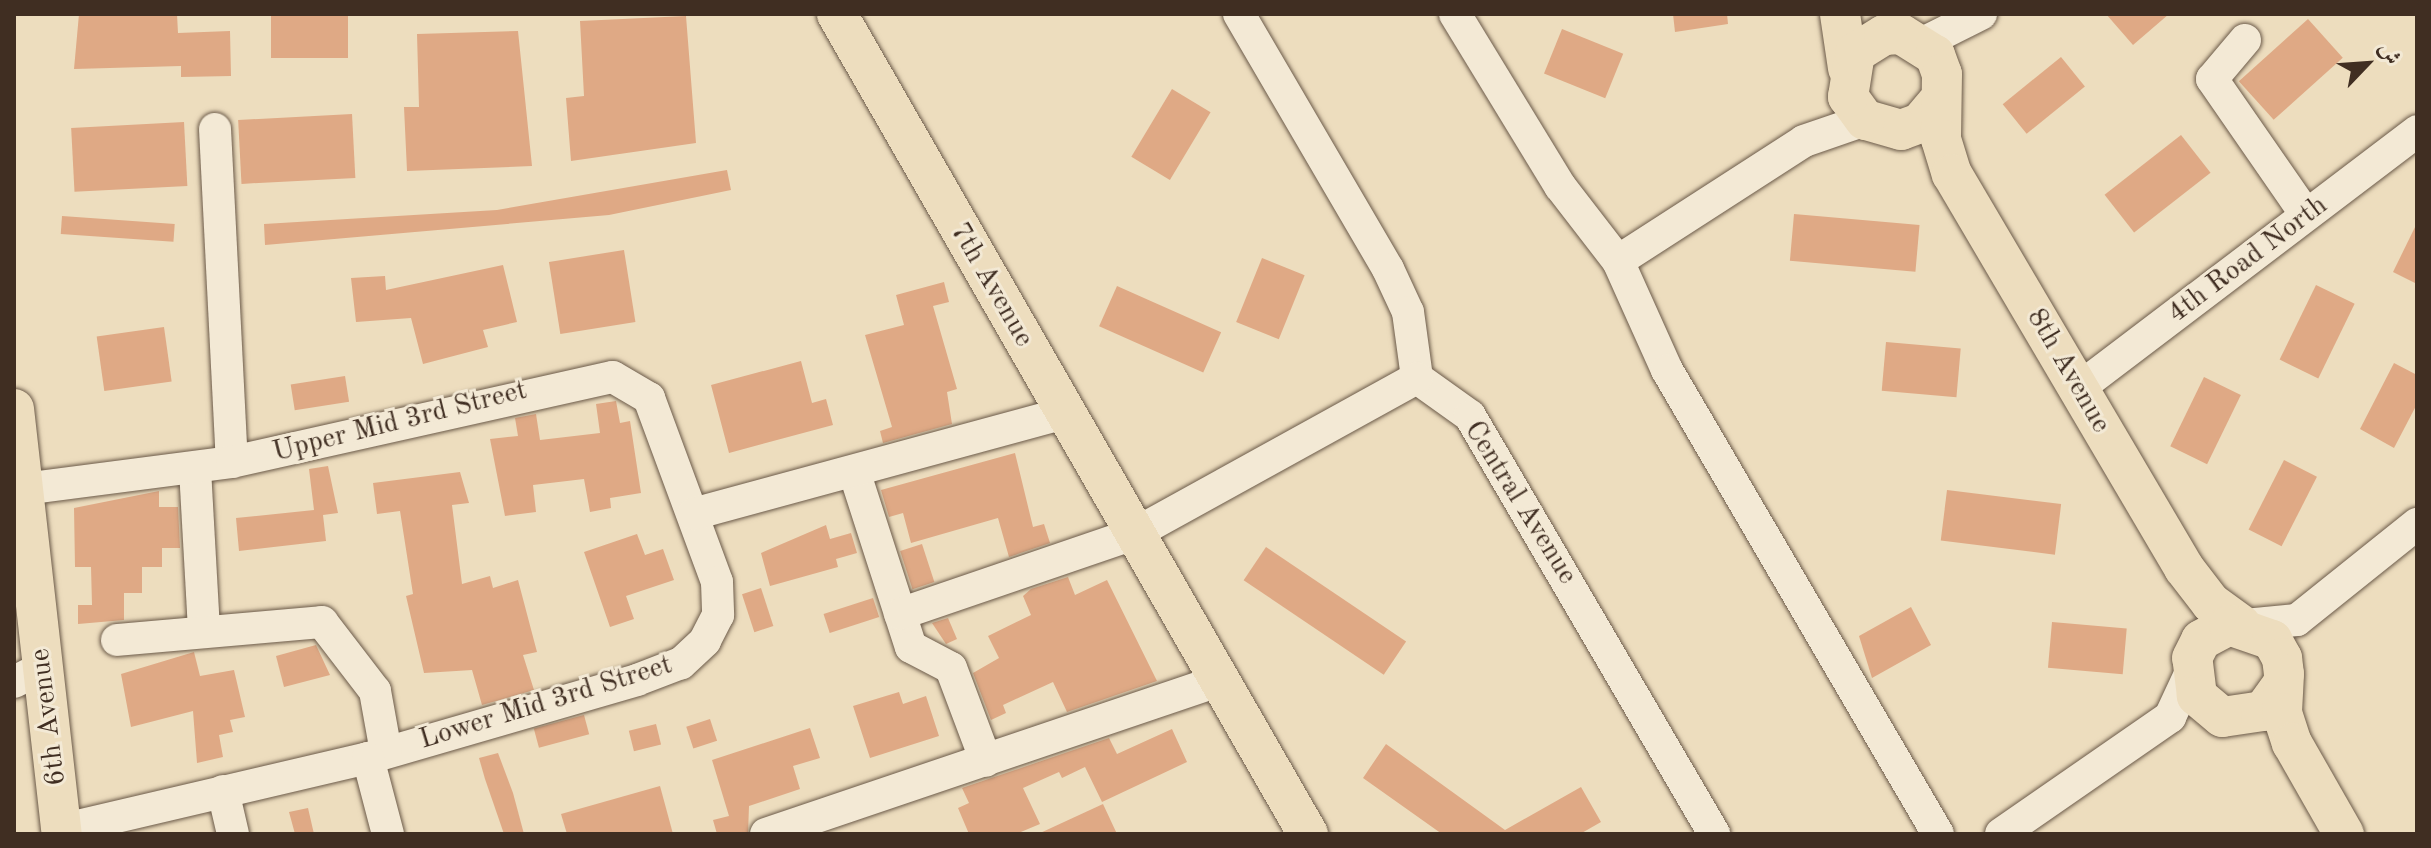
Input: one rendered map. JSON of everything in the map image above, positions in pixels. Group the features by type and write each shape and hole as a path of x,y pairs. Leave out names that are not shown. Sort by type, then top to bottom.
{"main road":[{"path":"1840,14 1847,74 1874,125 1920,123 1926,64"},
{"path":"1860,14 1926,64"},
{"name":"7th Avenue","path":"838,21 1218,681 1296,830"},
{"path":"1847,74 1867,42 1926,64"},
{"name":"8th Avenue","path":"1926,64 1952,174 2184,568 2211,603 2243,625"},
{"name":"8th Avenue","path":"1874,125 1952,174"},
{"name":"6th Avenue","path":"14,409 23,489 28,674 62,832"},
{"name":"8th Avenue","path":"2184,568 2191,666"},
{"path":"2292,743 2197,696 2191,666 2214,630 2243,625 2272,640 2283,680 2292,743 2344,834"},
{"path":"2235,717 2275,700 2283,680"}],"street":[{"path":"900,614 1134,534 1417,378 1408,312 1388,269 1239,14"},
{"path":"1455,14 1560,186 1618,261 1667,370 1938,834"},
{"path":"1926,64 1976,18"},
{"path":"2245,40 2212,79 2306,215"},
{"path":"1804,141 1847,74"},
{"path":"1618,261 1804,141 1874,125"},
{"path":"215,129 232,462"},
{"name":"4th Road North","path":"2079,388 2417,131"},
{"name":"Upper Mid 3rd Street","path":"23,489 232,462 613,377 649,398 693,514"},
{"name":"Central Avenue","path":"1417,378 1470,416 1714,834"},
{"path":"693,514 1066,413"},
{"path":"195,469 204,631"},
{"path":"854,471 911,647 951,668 986,761"},
{"name":"Lower Mid 3rd Street","path":"62,832 377,755 681,663 705,641 718,615 717,582 693,514"},
{"path":"2243,625 2297,620 2417,524"},
{"path":"117,640 308,620 328,625 375,691 377,755 388,834"},
{"path":"2283,680 2297,620"},
{"path":"2001,834 2170,717 2191,666"},
{"path":"766,834 1218,681"},
{"path":"2170,717 2235,717"},
{"path":"223,791 233,834"}],"building":[{"path":"79,14 177,14 178,33 230,31 231,76 181,77 181,66 74,69"},
{"path":"271,14 348,14 348,58 271,58"},
{"path":"1673,14 1727,14 1728,24 1675,32"},
{"path":"2106,14 2169,14 2133,45"},
{"path":"686,16 696,143 571,161 566,98 584,96 580,21"},
{"path":"2308,19 2343,58 2274,120 2239,81"},
{"path":"1562,29 1623,54 1605,98 1544,74"},
{"path":"518,31 532,166 407,171 404,107 419,107 417,34"},
{"path":"2061,57 2085,87 2027,134 2003,104"},
{"path":"1172,89 1211,112 1170,180 1131,157"},
{"path":"352,114 355,178 242,184 238,120"},
{"path":"184,122 187,186 75,192 71,128"},
{"path":"2181,135 2211,173 2134,233 2105,195"},
{"path":"727,170 731,190 609,215 265,245 264,224 497,210"},
{"path":"1794,214 1920,225 1915,272 1790,261"},
{"path":"62,216 175,224 173,242 61,234"},
{"path":"2417,223 2417,284 2393,272"},
{"path":"624,250 635,322 560,334 549,262"},
{"path":"1262,258 1305,275 1279,339 1236,322"},
{"path":"503,265 517,322 483,330 488,347 423,364 411,318 356,322 351,278 385,276 386,290"},
{"path":"944,282 949,302 933,306 957,389 947,392 952,424 883,443 880,431 892,427 865,335 904,325 896,295"},
{"path":"2316,285 2355,304 2318,378 2280,360"},
{"path":"1117,286 1221,332 1203,373 1099,326"},
{"path":"164,327 172,381 104,391 97,336"},
{"path":"1886,342 1961,349 1956,397 1882,391"},
{"path":"801,361 812,403 826,399 833,425 729,453 711,385"},
{"path":"2394,363 2417,375 2417,404 2394,448 2360,429"},
{"path":"345,376 349,402 295,410 291,385"},
{"path":"2204,377 2241,395 2207,464 2170,446"},
{"path":"616,401 620,423 630,421 641,493 610,498 611,508 590,512 584,479 533,485 536,512 505,516 490,439 518,436 515,418 536,414 540,440 600,433 596,404"},
{"path":"1015,453 1033,527 1044,524 1050,543 1009,557 998,518 911,543 903,513 889,517 881,490"},
{"path":"2284,460 2317,477 2282,546 2249,529"},
{"path":"328,466 338,513 323,515 326,541 239,551 236,518 314,510 309,469"},
{"path":"460,472 469,503 452,505 462,584 490,576 493,588 518,580 537,652 523,655 534,690 482,705 472,670 424,673 406,596 413,594 400,511 377,514 373,483"},
{"path":"1947,490 2061,504 2055,555 1941,541"},
{"path":"159,491 159,507 178,507 180,548 162,548 162,567 142,567 142,593 124,593 124,620 78,624 78,605 92,605 91,567 75,567 74,508"},
{"path":"826,525 830,539 851,533 857,553 836,559 838,567 770,586 761,553"},
{"path":"637,534 645,555 663,549 674,580 626,596 634,619 610,627 584,552"},
{"path":"922,544 934,582 912,589 900,551"},
{"path":"1266,547 1406,642 1384,675 1244,580"},
{"path":"1068,577 1075,595 1107,580 1157,681 1067,712 1053,682 1003,705 1006,713 991,720 973,673 999,658 988,636 1031,615 1023,596 1031,589"},
{"path":"761,588 773,626 754,632 742,594"},
{"path":"873,598 879,617 830,633 824,614"},
{"path":"1911,607 1931,645 1872,678 1859,636"},
{"path":"948,618 957,639 946,644 932,623"},
{"path":"2052,622 2127,629 2123,674 2048,668"},
{"path":"316,645 330,675 284,687 276,656"},
{"path":"194,652 200,676 234,670 245,717 230,720 233,732 219,735 223,757 197,763 193,711 131,727 121,674"},
{"path":"899,692 903,704 926,696 939,736 870,758 853,706"},
{"path":"584,715 589,734 539,748 534,728"},
{"path":"710,719 717,741 693,749 686,727"},
{"path":"656,724 661,744 634,751 629,731"},
{"path":"810,728 820,758 793,766 800,789 749,806 748,834 717,834 713,820 729,816 712,760"},
{"path":"1172,729 1187,762 1102,802 1085,767 1062,778 1059,772 1023,788 1040,824 1016,834 969,834 958,808 969,803 962,788 1109,738 1117,754"},
{"path":"1386,744 1505,830 1581,787 1601,822 1580,834 1442,834 1363,778"},
{"path":"498,753 524,834 504,834 485,779 479,758"},
{"path":"660,786 673,834 567,834 561,814"},
{"path":"1103,804 1117,834 1038,834"},
{"path":"308,808 314,834 295,834 289,812"}]}
